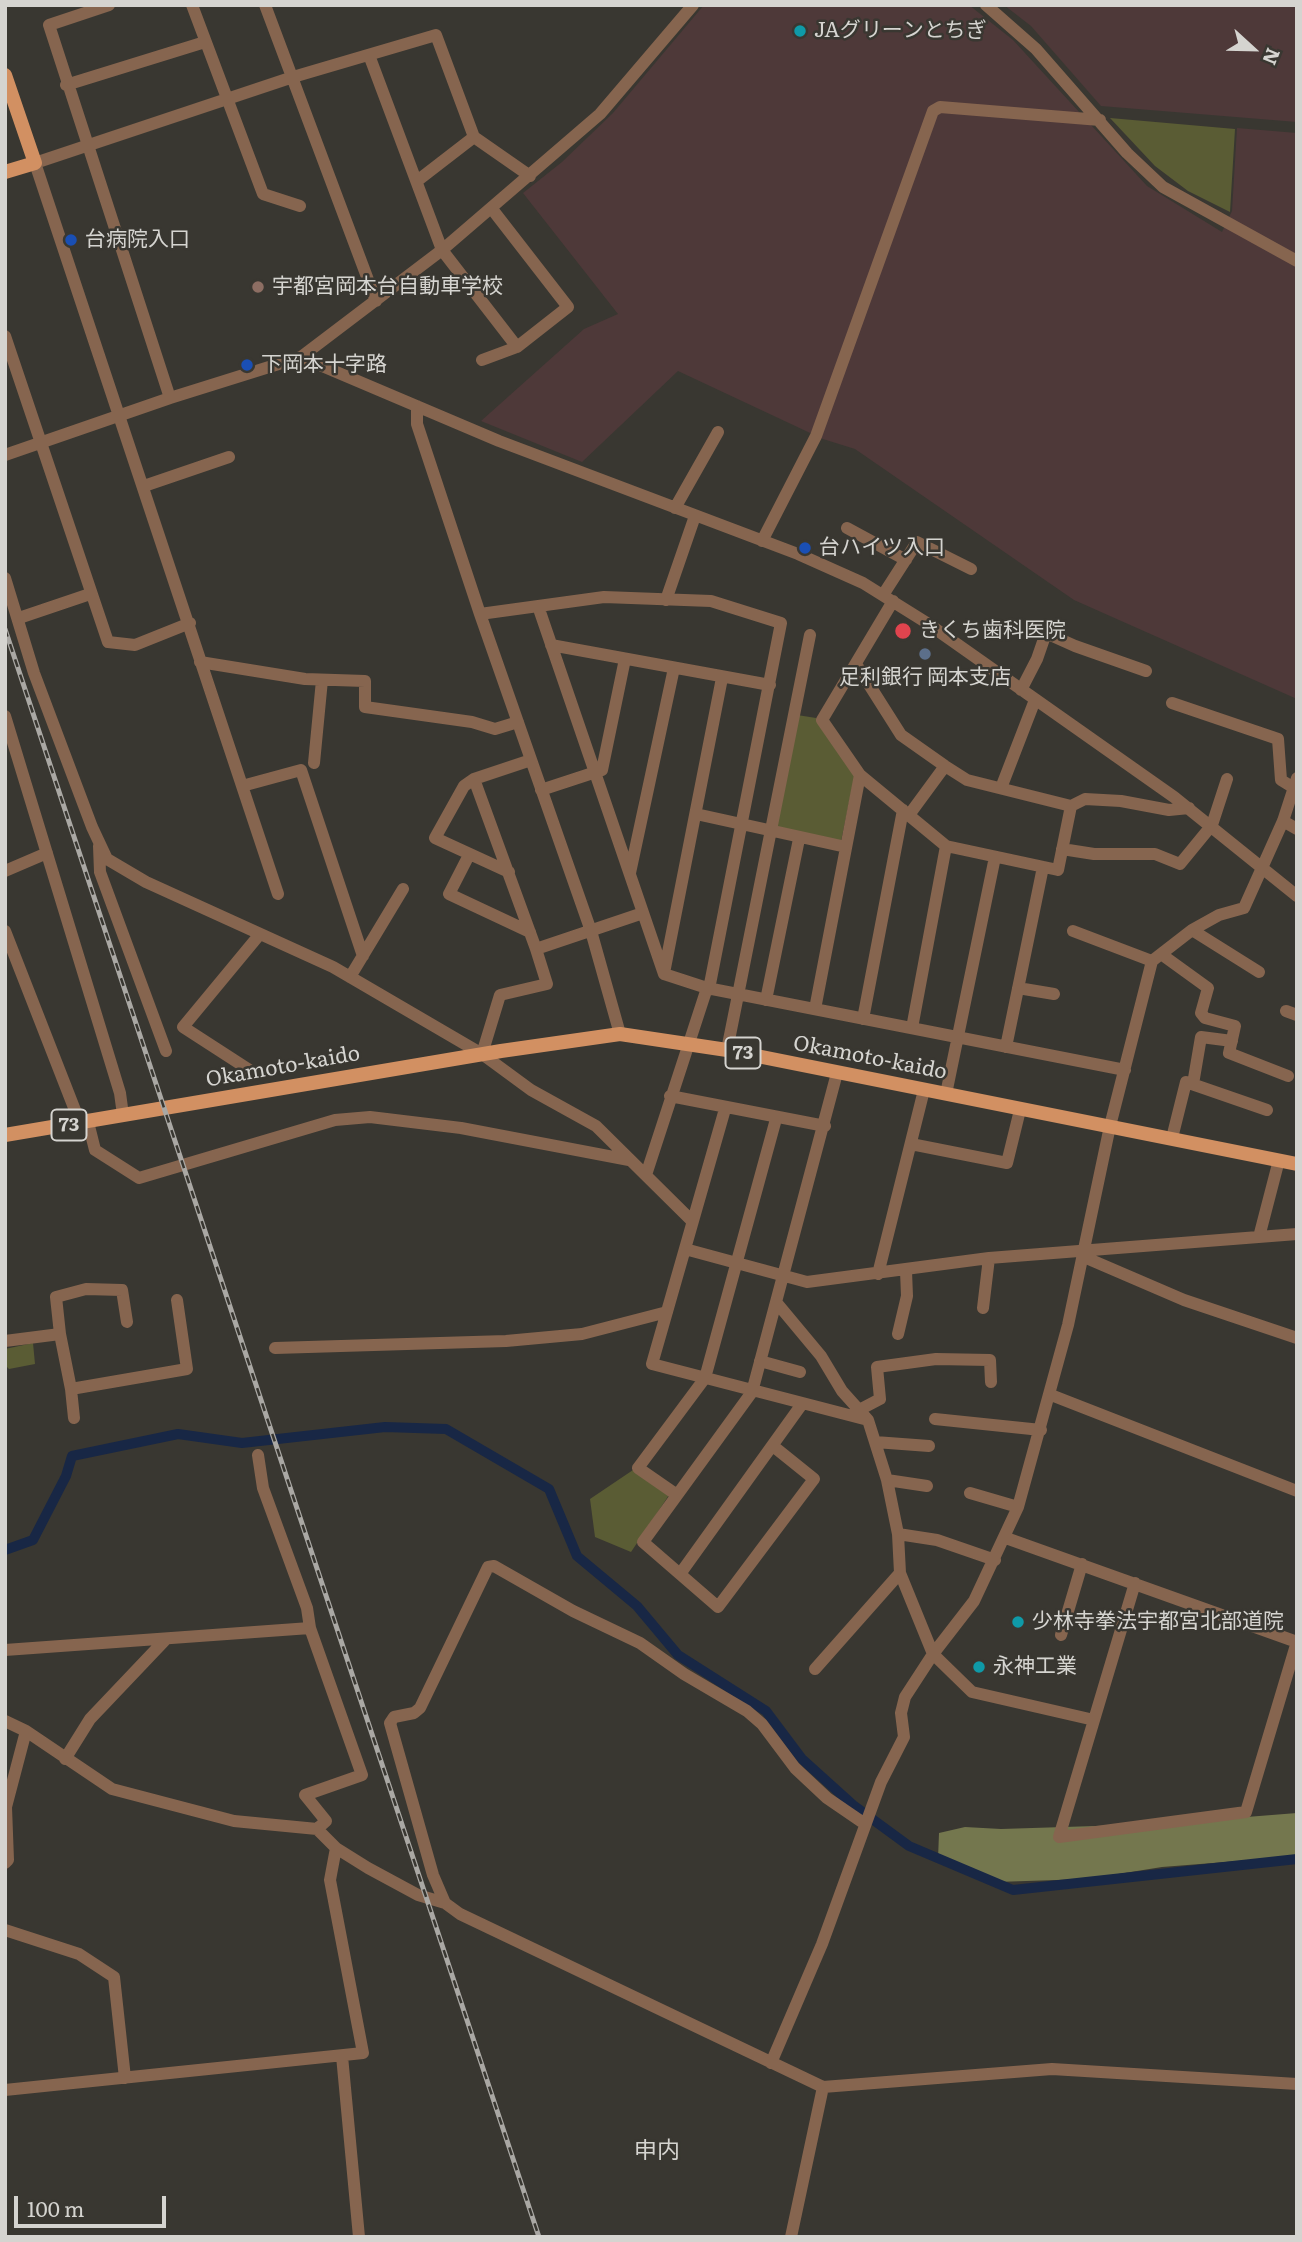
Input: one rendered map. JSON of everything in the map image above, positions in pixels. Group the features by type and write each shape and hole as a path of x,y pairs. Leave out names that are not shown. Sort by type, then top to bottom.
{"main road":[{"path":"5,75 35,163 5,172"},
{"name":"Okamoto-kaido","path":"128,1114 482,1054 620,1034 727,1050 1297,1164"},
{"name":"73","path":"5,1135 128,1114"}],"street":[{"path":"109,5 49,25 66,85 170,398"},
{"path":"191,5 263,194 300,206"},
{"path":"265,5 376,301"},
{"path":"5,455 170,398 301,357 442,250 600,114 693,5"},
{"path":"986,5 1037,49 1127,153 1163,187 1297,261"},
{"path":"278,894 35,163 293,77 436,34 474,137 530,176"},
{"path":"66,85 205,42"},
{"path":"369,55 442,250 517,347"},
{"path":"762,541 816,436 933,111 940,107 1100,120"},
{"path":"417,181 474,137"},
{"path":"482,360 517,347 568,307 492,209"},
{"path":"5,336 9,361 41,443 108,642 135,645 190,623"},
{"path":"301,357 417,406 837,571 888,598 1189,808 1297,895"},
{"path":"417,406 417,424 591,931 620,1034"},
{"path":"675,508 718,432"},
{"path":"144,486 229,457"},
{"path":"666,600 695,516"},
{"path":"847,528 906,559"},
{"path":"971,569 917,542 906,559 856,664 822,720 860,775 946,846 1058,870 1071,806"},
{"path":"5,578 34,673 99,845 107,859 120,869 351,977 482,1054 531,1090 596,1126 692,1221"},
{"path":"19,618 90,594"},
{"path":"480,614 604,597 711,601 781,623 708,988 687,1043 646,1175"},
{"path":"538,606 664,974"},
{"path":"1021,690 1037,659 1046,633 1146,671"},
{"path":"727,1050 810,635"},
{"path":"551,645 770,685"},
{"path":"541,790 596,774 601,770 625,659"},
{"path":"200,662 322,680 365,681 365,707 472,722 495,729 518,722"},
{"path":"856,664 901,735 967,780 1071,806 1085,799 1121,801 1169,810 1189,808"},
{"path":"630,873 674,668"},
{"path":"664,974 722,678"},
{"path":"314,763 322,680"},
{"path":"1001,788 1034,700"},
{"path":"771,2063 822,1944 865,1822 904,1737 901,1713 905,1697 933,1654 974,1601 1006,1538 1018,1507 1051,1395 1110,1126 1157,957 1192,930 1219,915 1244,908 1283,821 1295,783 1281,780 1278,739 1172,704"},
{"path":"5,716 128,1114"},
{"path":"509,872 435,838 464,786 474,779 531,760"},
{"path":"863,1018 906,813 945,766"},
{"path":"242,786 301,770 363,957"},
{"path":"815,1009 860,775"},
{"path":"474,779 547,985 500,995 482,1054"},
{"path":"1062,849 1094,854 1156,854 1180,864 1212,825 1227,779"},
{"path":"696,814 846,847"},
{"path":"1283,821 1297,829"},
{"path":"766,1000 799,838"},
{"path":"99,845 100,872 166,1051"},
{"path":"912,1028 946,846"},
{"path":"5,872 47,853"},
{"path":"469,855 450,894 530,932"},
{"path":"946,1094 995,857"},
{"path":"1006,1047 1043,867"},
{"path":"351,977 403,889"},
{"path":"536,949 643,913"},
{"path":"1192,930 1259,972"},
{"path":"5,931 95,1150 139,1178 335,1120 370,1117 461,1128 629,1160"},
{"path":"1073,931 1157,957 1208,988 1201,1013 1205,1018 1235,1026 1229,1053 1288,1076"},
{"path":"251,1070 183,1027 260,934"},
{"path":"664,974 708,988 1125,1070"},
{"path":"1018,988 1054,995"},
{"path":"1193,1084 1201,1037 1232,1041"},
{"path":"773,1446 814,1479 718,1607 643,1542 752,1392 837,1073"},
{"path":"1172,1138 1186,1082 1267,1110"},
{"path":"878,1274 924,1090"},
{"path":"670,1096 776,1119 825,1126"},
{"path":"726,1109 652,1364 868,1420"},
{"path":"911,1144 1007,1163 1020,1110"},
{"path":"677,1495 638,1468 705,1378 776,1119"},
{"path":"1259,1237 1279,1160"},
{"path":"685,1249 807,1282 989,1258 1084,1253 1297,1234"},
{"path":"1084,1253 1184,1300 1297,1339"},
{"path":"983,1308 989,1258"},
{"path":"898,1334 907,1296 906,1271"},
{"path":"74,1418 56,1297 86,1289 122,1290 127,1322"},
{"path":"71,1388 187,1369 177,1300"},
{"path":"776,1302 821,1356 842,1391 868,1420 887,1480 898,1534 900,1573 933,1654 972,1692 1094,1720"},
{"path":"275,1348 506,1341 582,1334 667,1312"},
{"path":"5,1341 60,1334"},
{"path":"859,1410 880,1399 877,1367 936,1359 990,1360 991,1382"},
{"path":"760,1361 800,1372"},
{"path":"1051,1395 1297,1492"},
{"path":"680,1574 802,1404"},
{"path":"935,1419 1041,1430"},
{"path":"875,1443 929,1446"},
{"path":"258,1455 263,1488 307,1608 310,1628 362,1775 305,1795 326,1821 317,1829"},
{"path":"887,1480 927,1486"},
{"path":"970,1493 1018,1507"},
{"path":"898,1534 937,1539 995,1560"},
{"path":"1006,1538 1135,1583 1296,1644 1246,1812 1059,1837 1135,1583"},
{"path":"1061,1635 1082,1564"},
{"path":"444,1903 433,1875 390,1723 394,1717 414,1713 420,1708 488,1567 494,1566 573,1611 640,1643 684,1674 747,1711 762,1724 795,1768 827,1798 865,1822"},
{"path":"816,1669 900,1573"},
{"path":"5,1650 310,1628"},
{"path":"65,1759 90,1719 166,1639"},
{"path":"5,1721 26,1731 111,1789 234,1821 317,1829 336,1848 395,1883 444,1903 460,1914 823,2087 1052,2069 1297,2084"},
{"path":"5,1863 8,1860 6,1807 26,1731"},
{"path":"5,2090 363,2053 330,1880 336,1848"},
{"path":"5,1930 79,1954 114,1977 125,2078"},
{"path":"342,2056 359,2237"},
{"path":"791,2237 823,2087"}],"shaded area":[{"path":"704,5 969,5 1013,40 1147,186 1222,232 1232,211 1237,128 1297,133 1297,699 1074,600 855,449 823,439 678,371 582,462 481,421 584,329 618,314 523,193 562,162 613,113"},
{"path":"1004,5 1297,5 1297,122 1101,106 1031,26"}],"green space":[{"path":"1110,118 1235,129 1230,212 1188,191 1155,166"},
{"path":"791,714 816,718 855,774 841,841 768,826"},
{"path":"33,1343 35,1364 9,1369 5,1365 5,1349"},
{"path":"633,1470 669,1495 631,1552 595,1537 590,1499"},
{"path":"1297,1813 1297,1855 1289,1857 1162,1867 1087,1879 996,1882 938,1859 939,1833 965,1827 1001,1829 1158,1824"}],"waterway":[{"path":"5,1550 33,1540 66,1476 72,1456 178,1434 242,1443 385,1427 446,1429 549,1489 577,1556 637,1606 678,1655 766,1711 802,1759 853,1805 909,1846 1013,1890 1297,1859"}],"railway":[{"path":"5,629 539,2237"}],"place":[{"name":"JAグリーンとちぎ","path":"800,31"},
{"name":"台病院入口","path":"71,240"},
{"name":"宇都宮岡本台自動車学校","path":"258,287"},
{"name":"下岡本十字路","path":"247,365"},
{"name":"台ハイツ入口","path":"805,548"},
{"name":"きくち歯科医院","path":"903,631"},
{"name":"足利銀行 岡本支店","path":"925,654"},
{"name":"少林寺拳法宇都宮北部道院","path":"1018,1622"},
{"name":"永神工業","path":"979,1667"}],"district":[{"name":"申内","path":"657,2151"}]}
